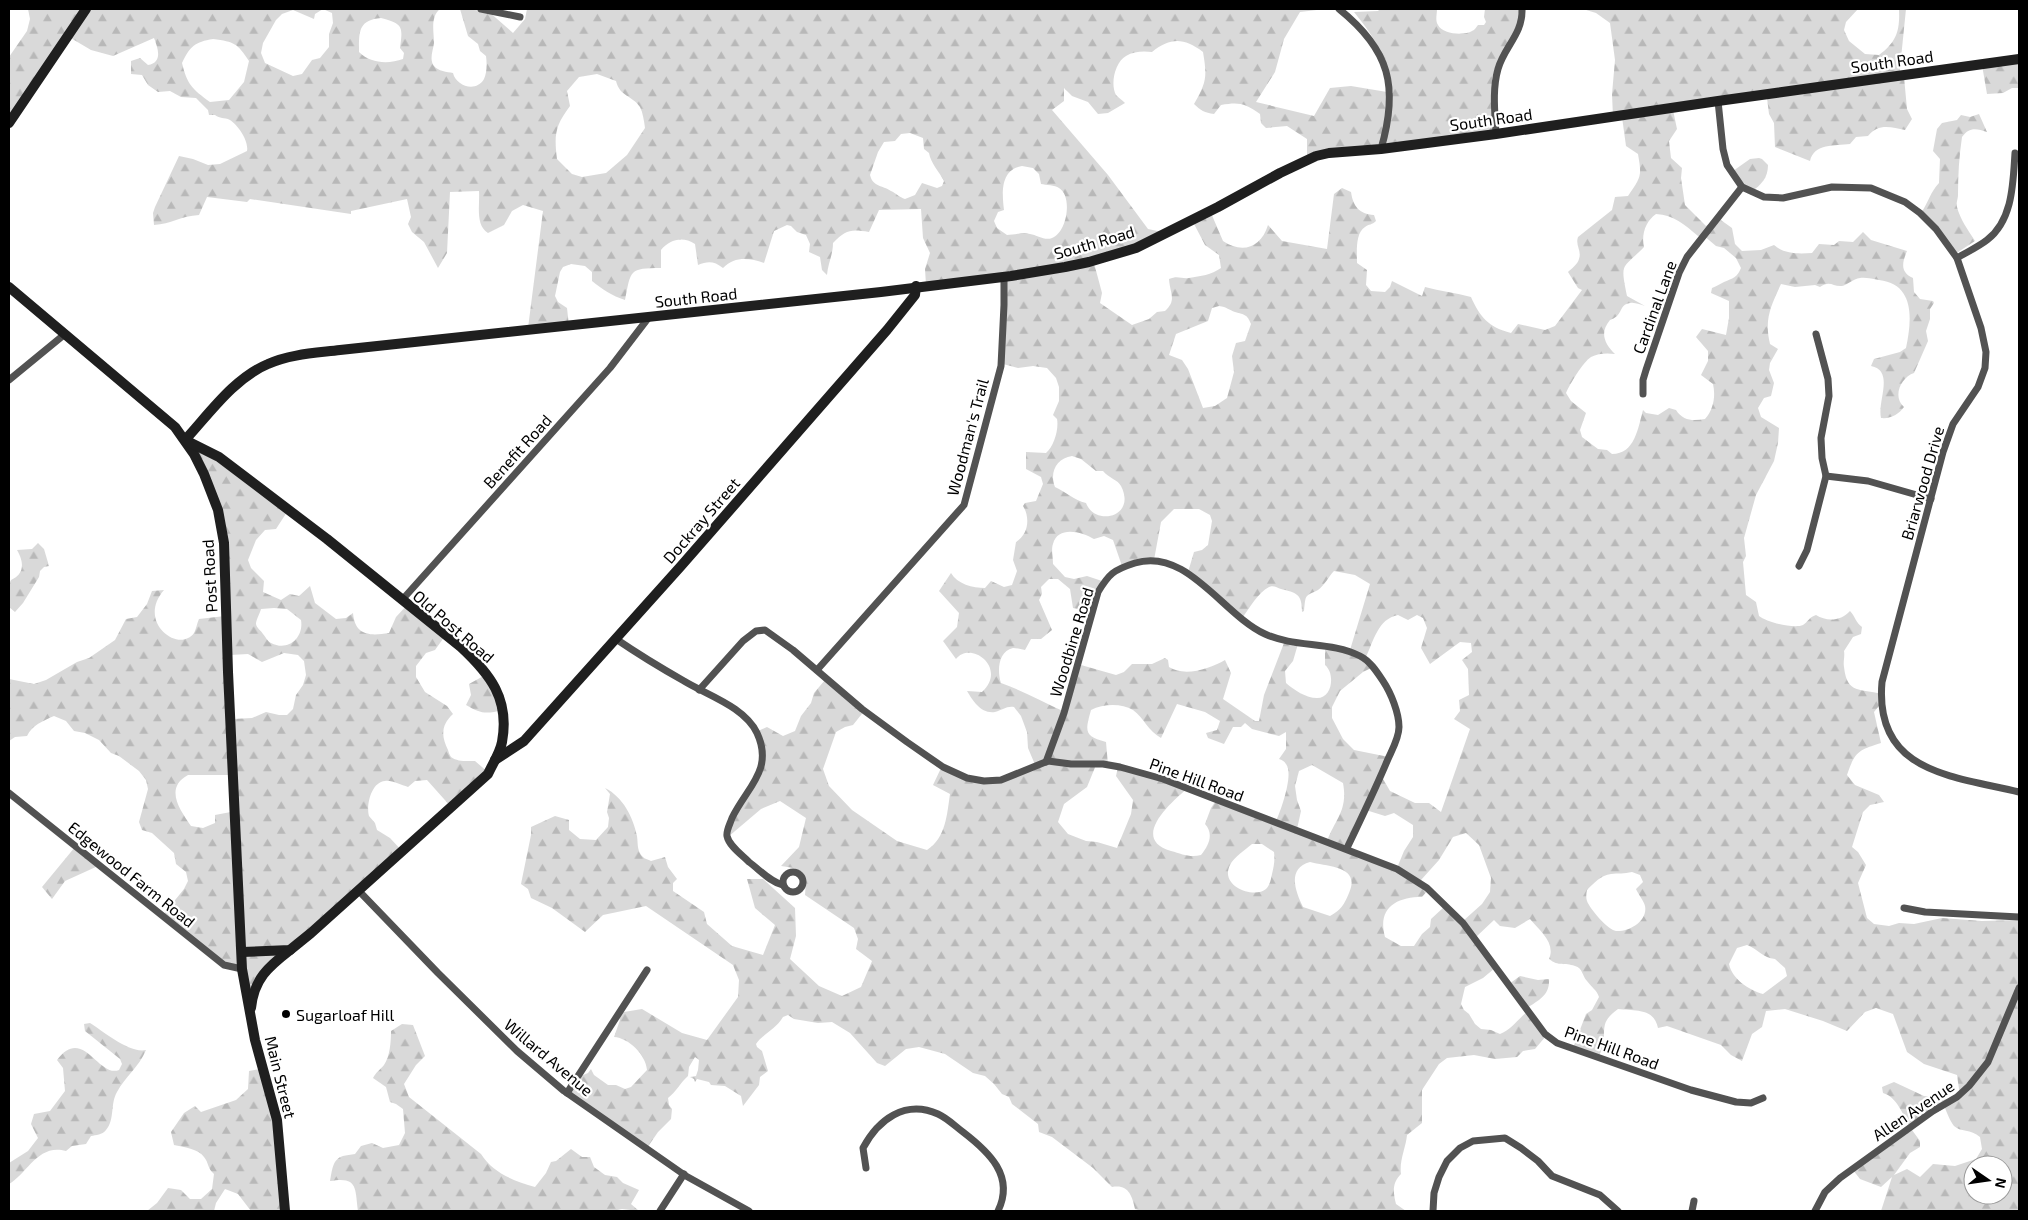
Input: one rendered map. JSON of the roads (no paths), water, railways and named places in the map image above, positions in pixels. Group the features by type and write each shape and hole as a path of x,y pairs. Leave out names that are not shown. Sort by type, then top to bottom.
{"street":[{"path":"9,123 86,9"},
{"path":"481,9 520,17"},
{"path":"1339,9 1374,42 1385,70 1390,98 1387,128 1381,149"},
{"path":"1496,134 1494,82 1499,66 1522,20 1522,9"},
{"name":"South Road","path":"186,440 242,380 267,364 295,356 1004,277 1089,262 1136,248 1218,207 1280,172 1329,152 1381,149 1496,134 1718,101 2019,60"},
{"path":"1718,101 1723,149 1727,165 1742,187"},
{"path":"1957,258 1987,240 1998,229 2005,218 2009,204 2015,153"},
{"name":"Briarwood Drive","path":"1742,187 1764,197 1782,198 1832,187 1871,188 1905,202 1920,213 1936,229 1957,258 1981,328 1986,352 1985,368 1978,387 1953,424 1882,682 1881,698 1888,731 1900,749 1920,766 1950,777 2019,792"},
{"name":"Cardinal Lane","path":"1643,394 1643,380 1679,273 1698,241 1742,187"},
{"name":"Woodman's Trail","path":"817,670 964,506 1001,366 1004,277"},
{"name":"Post Road","path":"9,286 163,416 186,440 204,474 218,510 224,543 228,672 242,952"},
{"name":"Dockray Street","path":"495,760 524,741 616,639 856,367 915,295 916,286"},
{"name":"Benefit Road","path":"402,600 610,368 649,318"},
{"path":"9,380 65,334"},
{"path":"1799,566 1807,550 1826,476 1822,458 1821,438 1829,396 1828,379 1816,334"},
{"name":"Old Post Road","path":"186,440 219,457 327,539 482,666 498,693 504,724 502,742 488,774 264,973 256,984 252,995 250,1016"},
{"path":"1826,476 1868,481 1931,499"},
{"name":"Woodbine Road","path":"1046,762 1064,713 1098,592 1108,576 1120,568 1152,560 1167,563 1177,566 1190,575 1262,633 1290,642 1343,650 1362,657 1376,670 1386,686 1397,716 1399,728 1384,770 1347,848"},
{"name":"Pine Hill Road","path":"699,690 743,641 756,631 765,630 817,670 862,709 907,742 943,767 967,778 984,781 1001,780 1046,762 1103,764 1141,772 1347,848 1397,869 1427,888 1463,923 1545,1034 1557,1043 1690,1090 1751,1103 1763,1098"},
{"path":"616,639 699,690 731,707 748,720 757,732 764,754 762,770 737,808 729,825 727,835 730,843 743,856 776,883 783,885"},
{"name":"Edgewood Farm Road","path":"9,793 224,965 242,970"},
{"name":"Willard Avenue","path":"358,890 517,1051 568,1093 684,1174 749,1211"},
{"path":"1904,908 1925,912 2019,917"},
{"path":"242,952 290,950"},
{"name":"Main Street","path":"242,952 242,970 250,1016 277,1120 285,1211"},
{"path":"568,1093 647,970"},
{"name":"Allen Avenue","path":"1815,1211 1825,1192 1840,1178 1934,1111 1957,1098 1969,1086 1988,1062 2019,988"},
{"path":"866,1168 863,1148 878,1125 893,1114 908,1110 938,1114 978,1144 994,1160 1002,1178 1003,1192 998,1211"},
{"path":"1433,1211 1434,1193 1439,1177 1448,1161 1460,1148 1473,1141 1505,1138 1538,1161 1552,1176 1600,1195 1618,1211"},
{"path":"660,1211 684,1174"},
{"path":"1692,1211 1694,1201"}],"place":[{"name":"Sugarloaf Hill","path":"286,1014"}]}
